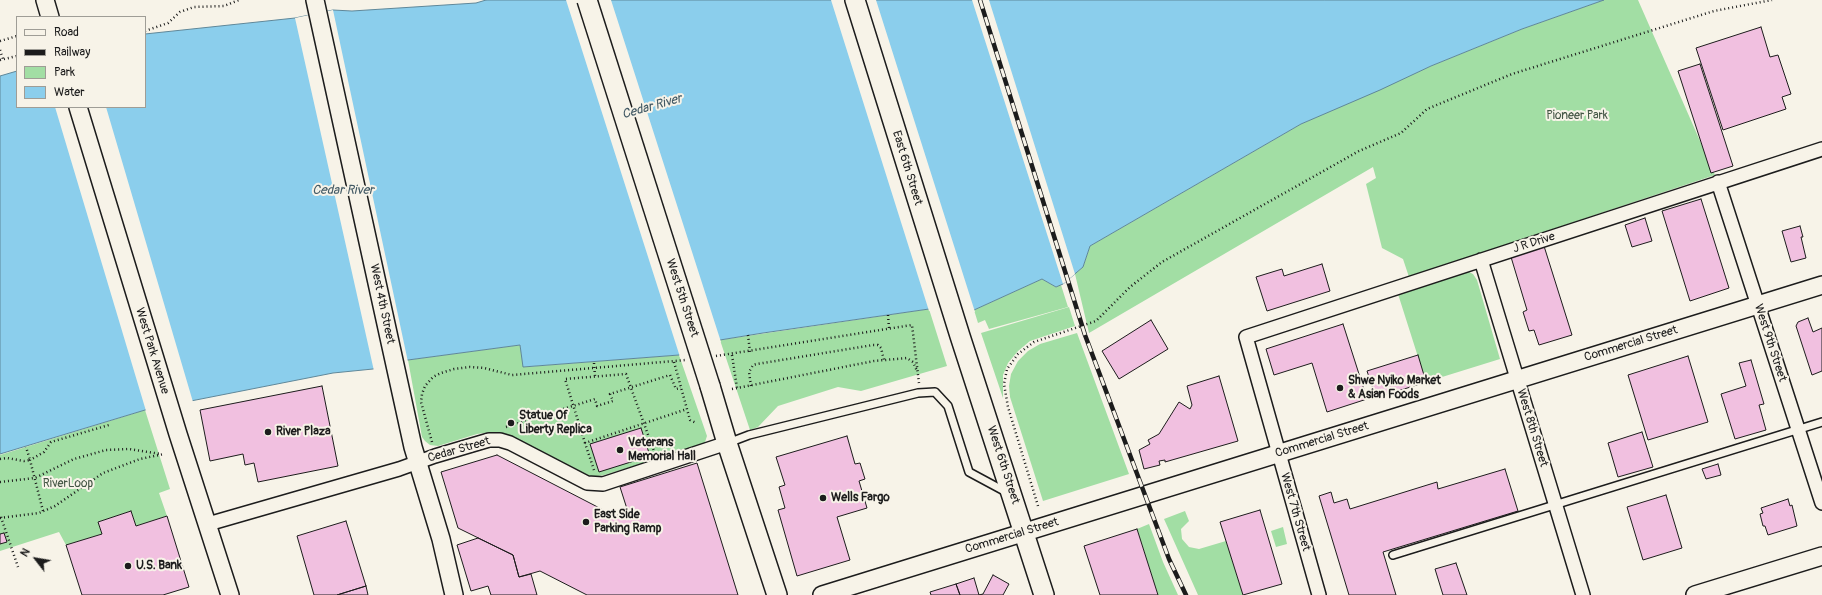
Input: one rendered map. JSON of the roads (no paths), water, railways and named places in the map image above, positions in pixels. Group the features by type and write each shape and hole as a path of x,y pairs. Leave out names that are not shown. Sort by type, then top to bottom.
{"main road":[{"name":"West 5th Street","path":"587,0 727,443 777,595"},
{"name":"East 6th Street","path":"855,0 960,336"},
{"name":"West 6th Street","path":"960,336 1025,532 1044,595"}],"street":[{"path":"45,0 50,16"},
{"name":"West 4th Street","path":"316,5 417,462 441,539 454,595"},
{"name":"West Park Avenue","path":"78,108 178,434 230,595"},
{"name":"J R Drive","path":"1246,338 1822,149"},
{"name":"West 9th Street","path":"1718,182 1822,503"},
{"name":"West 8th Street","path":"1481,260 1583,595"},
{"name":"Commercial Street","path":"822,595 1822,285"},
{"name":"West 7th Street","path":"1246,338 1319,595"},
{"name":"Cedar Street","path":"208,524 399,469 489,440 500,440 510,443 587,483 603,484 727,443"},
{"path":"1695,595 1822,556"}],"lane":[{"path":"727,443 749,435 921,393 935,392 948,406 969,472 1013,496"},
{"path":"1393,555 1822,422"}],"water":[{"name":"Cedar River","path":"486,0 1604,0 1522,29 1431,66 1301,124 1090,246 1083,267 1063,284 1056,287 1042,279 974,310 929,309 763,333 720,340 679,355 523,367 520,345 408,360 373,369 333,373 145,410 0,454 0,76 16,71 16,108 146,108 146,34 295,18 333,10 352,11 476,3"}],"railway":[{"path":"980,0 1085,335 1169,559 1186,595"}],"place":[{"name":"Shwe Nyiko Market & Asian Foods","path":"1340,388"},
{"name":"Statue Of Liberty Replica","path":"511,423"},
{"name":"River Plaza","path":"268,432"},
{"name":"Veterans Memorial Hall","path":"620,450"},
{"name":"Wells Fargo","path":"823,498"},
{"name":"East Side Parking Ramp","path":"586,522"},
{"name":"U.S. Bank","path":"128,566"}],"park label":[{"name":"Pioneer Park","path":"1577,116"},
{"name":"RiverLoop","path":"68,484"}]}
